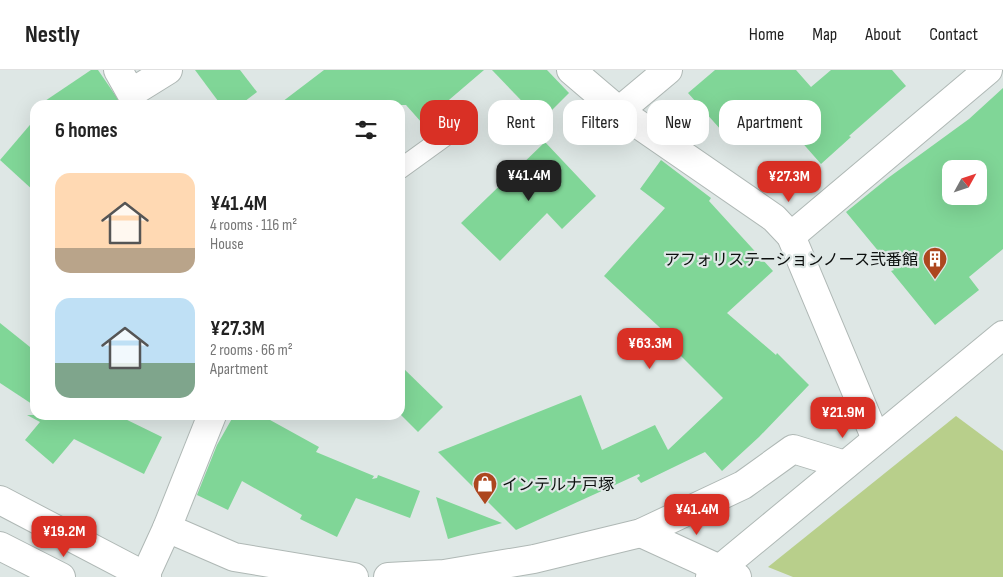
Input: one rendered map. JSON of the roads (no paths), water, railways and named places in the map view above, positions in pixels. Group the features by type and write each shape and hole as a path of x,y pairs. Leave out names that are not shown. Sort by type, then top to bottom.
{"street":[{"path":"129,89 168,70"},
{"path":"571,70 606,100"},
{"path":"632,100 668,70"},
{"path":"791,236 988,70"},
{"path":"637,123 774,218 791,236 876,439"},
{"path":"641,533 722,575 845,465 1003,335"},
{"path":"0,500 146,577 210,420"},
{"path":"388,577 444,574 534,559 641,533 743,485 792,449 845,465"},
{"path":"167,528 234,557 354,577"},
{"path":"0,546 61,577"}],"lane":[{"path":"405,165 433,145"}],"place":[{"name":"アフォリステーションノース弐番館","path":"935,280"},
{"name":"インテルナ戸塚","path":"485,505"}]}
